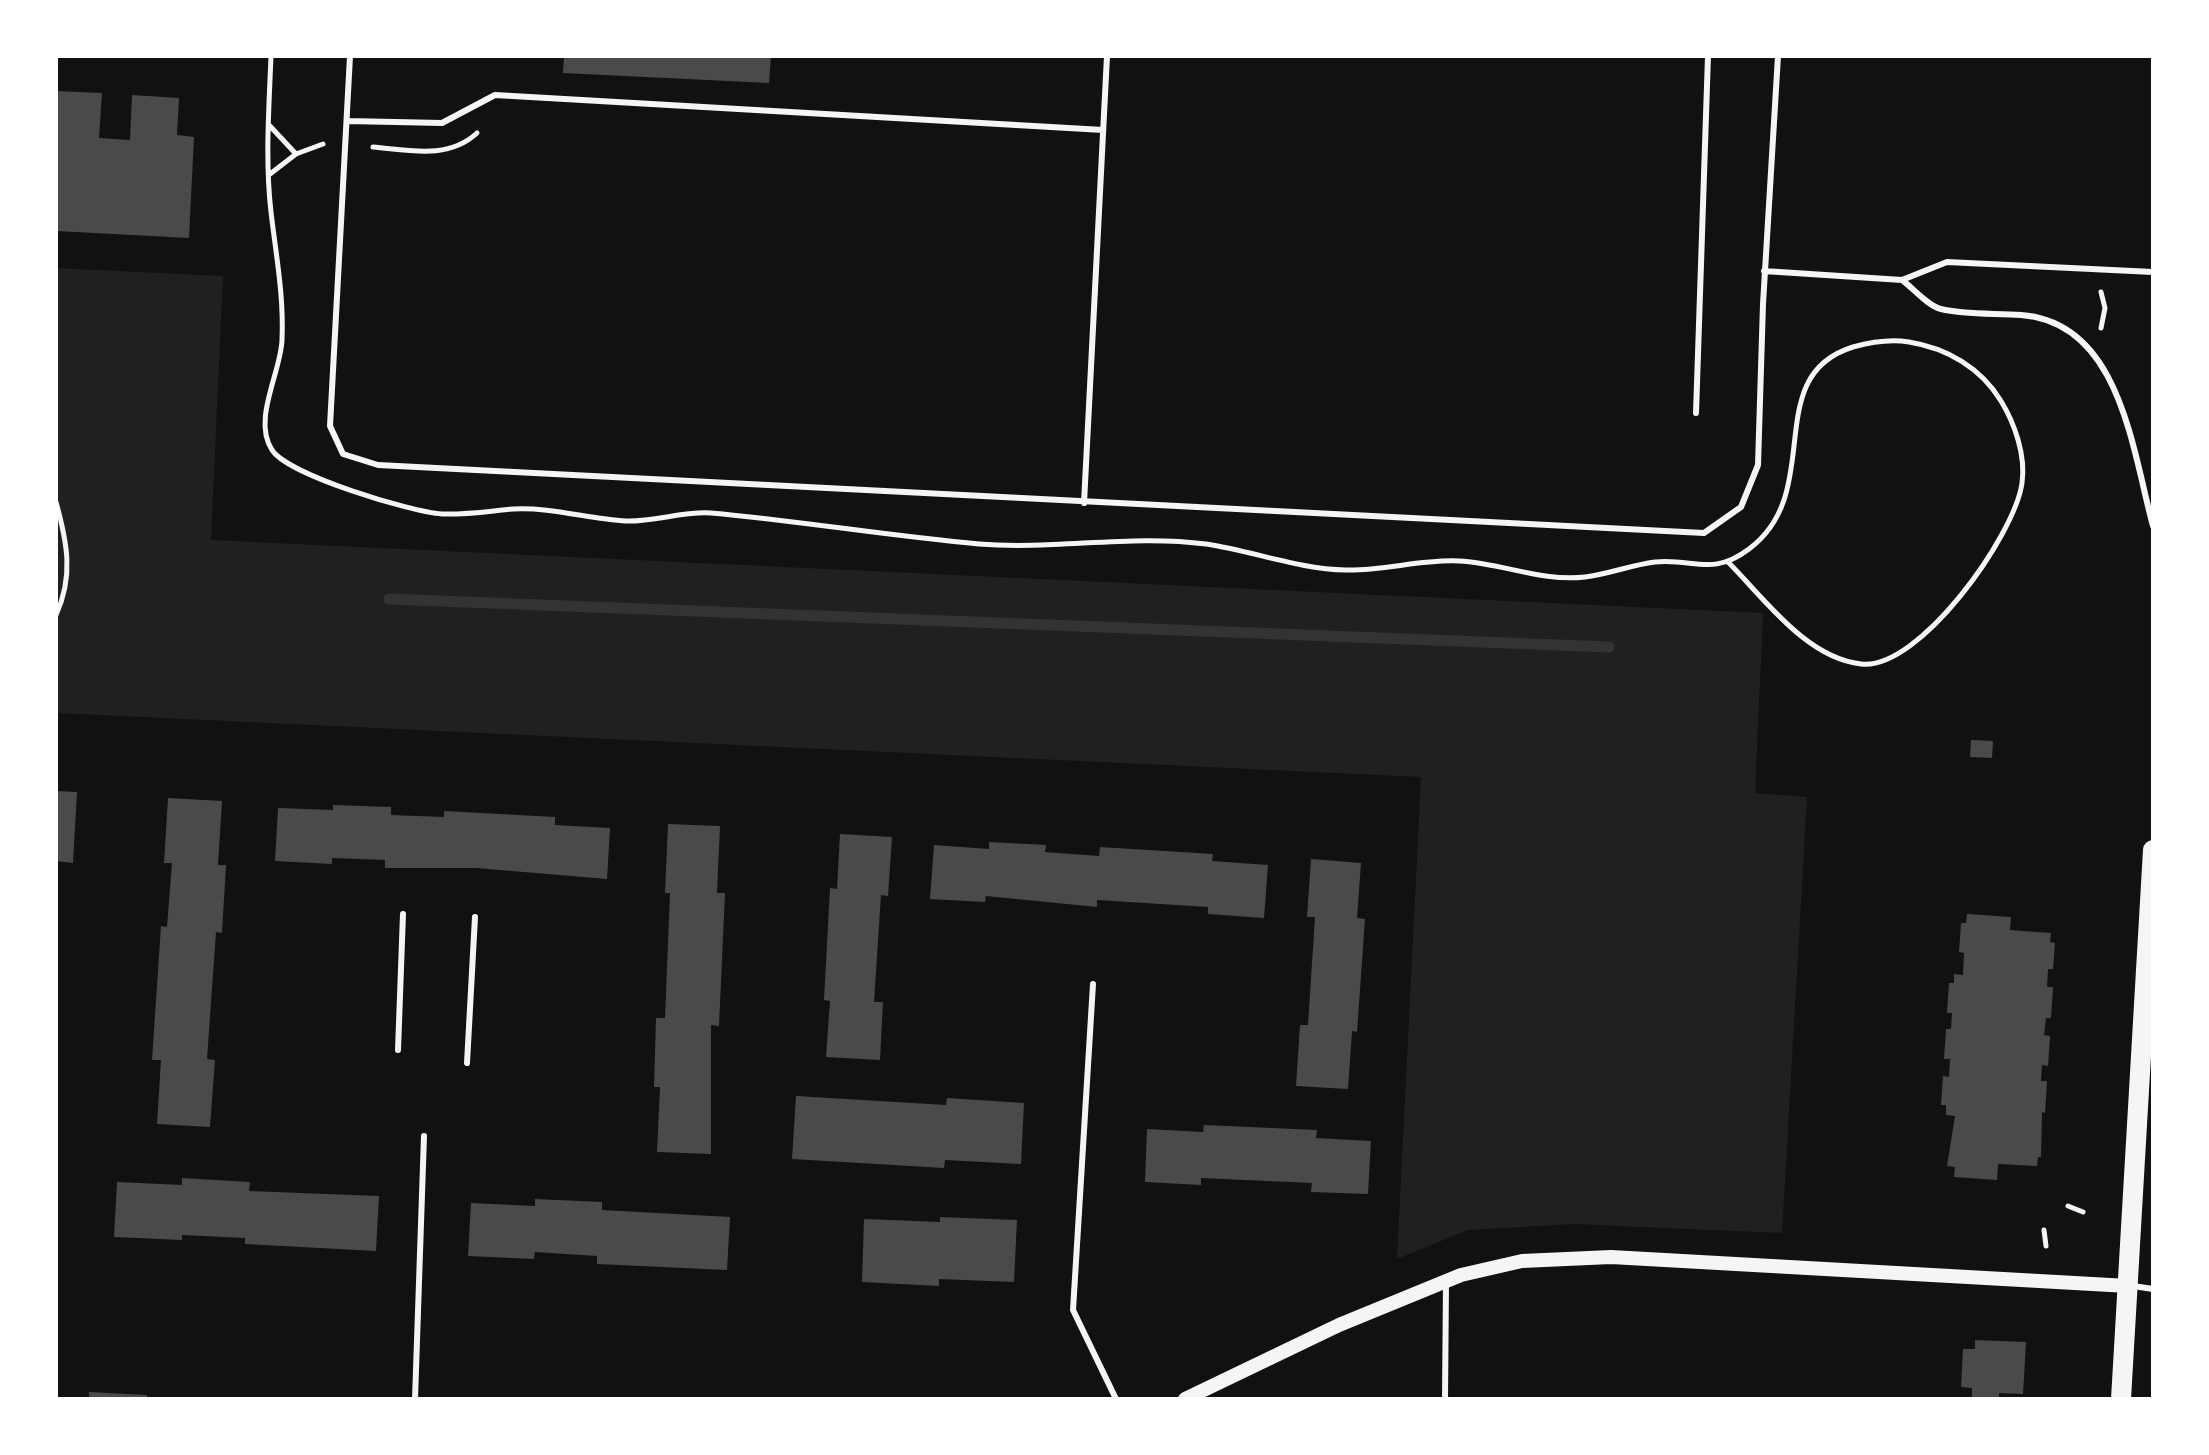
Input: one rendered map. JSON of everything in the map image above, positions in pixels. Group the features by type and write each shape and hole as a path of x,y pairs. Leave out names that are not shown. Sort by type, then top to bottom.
{"main road":[{"path":"2121,1399 2153,850"}],"street":[{"path":"1185,1399 1339,1325 1446,1281 1522,1261 1611,1257 2128,1286"}],"lane":[{"path":"350,56 330,426 343,454 378,465 1704,533 1741,507 1758,465 1764,271 1778,56"},
{"path":"1084,503 1107,56"},
{"path":"1696,413 1708,56"},
{"path":"347,121 442,123 495,95 1103,130"},
{"path":"1764,271 1902,280 1947,262 2153,272"},
{"path":"1902,280 1938,309 2043,317 2071,330 2098,357 2120,405 2153,526"},
{"path":"398,1050 403,914"},
{"path":"467,1063 475,917"},
{"path":"1093,984 1073,1310 1116,1399"},
{"path":"415,1399 424,1136"},
{"path":"1445,1399 1446,1281"},
{"path":"2128,1286 2153,1289"}],"path":[{"path":"268,124 296,154"},
{"path":"269,175 296,154 322,144"},
{"path":"2101,292 2105,308 2101,328"},
{"path":"1891,340 1942,350 1966,363 2000,398 2011,422 2023,464 2022,487 2014,511 1985,562 1911,647 1870,666 1831,656 1796,629 1728,562 1761,539 1785,498 1794,469 1803,386 1816,366 1838,352 1891,340"},
{"path":"56,502 66,539 69,581 56,615"},
{"path":"2068,1206 2083,1212"},
{"path":"2044,1230 2046,1246"}],"shaded area":[{"path":"56,268 223,276 211,540 1763,613 1755,793 1807,797 1782,1233 1573,1224 1468,1230 1397,1259 1421,777 56,713"}],"building":[{"path":"564,56 771,56 769,83 563,73"},
{"path":"56,91 102,93 99,138 130,140 132,95 179,98 177,135 194,137 189,238 56,231"},
{"path":"1971,740 1993,741 1992,758 1970,757"},
{"path":"56,791 77,792 73,863 56,861"},
{"path":"168,798 222,801 218,865 226,865 222,933 216,932 207,1059 215,1060 210,1127 157,1124 161,1060 152,1060 161,926 167,927 172,863 164,863"},
{"path":"333,805 391,807 391,815 444,817 444,811 555,817 555,825 610,828 607,879 476,868 385,868 385,860 332,858 332,864 275,861 278,808 333,810"},
{"path":"668,824 720,826 717,893 725,893 719,1026 711,1025 711,1154 657,1152 660,1087 654,1087 656,1018 665,1018 670,893 665,893"},
{"path":"840,834 892,837 888,896 881,895 874,1002 883,1002 880,1060 826,1057 830,1001 824,1000 830,888 837,889"},
{"path":"989,842 1046,845 1045,852 1099,856 1100,847 1213,854 1212,861 1268,865 1264,918 1208,914 1208,907 1097,900 1097,907 986,896 985,902 930,899 934,845 989,849"},
{"path":"1311,859 1361,863 1357,918 1365,919 1357,1032 1352,1031 1348,1089 1296,1086 1300,1025 1308,1025 1315,917 1307,917"},
{"path":"1967,914 2011,917 2010,930 2051,933 2050,942 2055,943 2053,969 2048,969 2047,987 2053,987 2051,1018 2046,1018 2044,1035 2050,1036 2048,1066 2042,1065 2041,1081 2047,1081 2045,1113 2042,1112 2041,1157 2038,1157 2037,1166 1998,1164 1997,1180 1954,1177 1955,1167 1947,1166 1955,1116 1946,1115 1946,1105 1941,1105 1943,1076 1949,1077 1950,1059 1944,1059 1946,1029 1951,1029 1952,1013 1947,1013 1949,983 1954,983 1954,974 1963,975 1964,953 1959,952 1961,923 1966,923"},
{"path":"796,1096 946,1105 947,1098 1024,1103 1021,1164 945,1160 944,1168 792,1159"},
{"path":"1204,1125 1317,1130 1316,1138 1371,1141 1368,1194 1311,1192 1312,1183 1201,1178 1201,1185 1145,1182 1147,1129 1203,1132"},
{"path":"182,1178 250,1182 249,1191 379,1196 376,1251 245,1244 245,1238 182,1235 182,1240 114,1237 117,1182 182,1185"},
{"path":"535,1199 602,1202 602,1210 730,1217 727,1270 597,1264 597,1256 535,1252 534,1259 468,1256 471,1203 535,1206"},
{"path":"940,1217 1017,1220 1014,1282 939,1279 939,1286 862,1282 864,1219 940,1222"},
{"path":"1975,1340 2026,1342 2023,1394 1999,1393 1999,1399 1972,1399 1972,1388 1961,1387 1963,1349 1975,1349"},
{"path":"89,1392 147,1395 147,1399 89,1399"}],"waterway":[{"path":"389,599 1609,647"}]}
